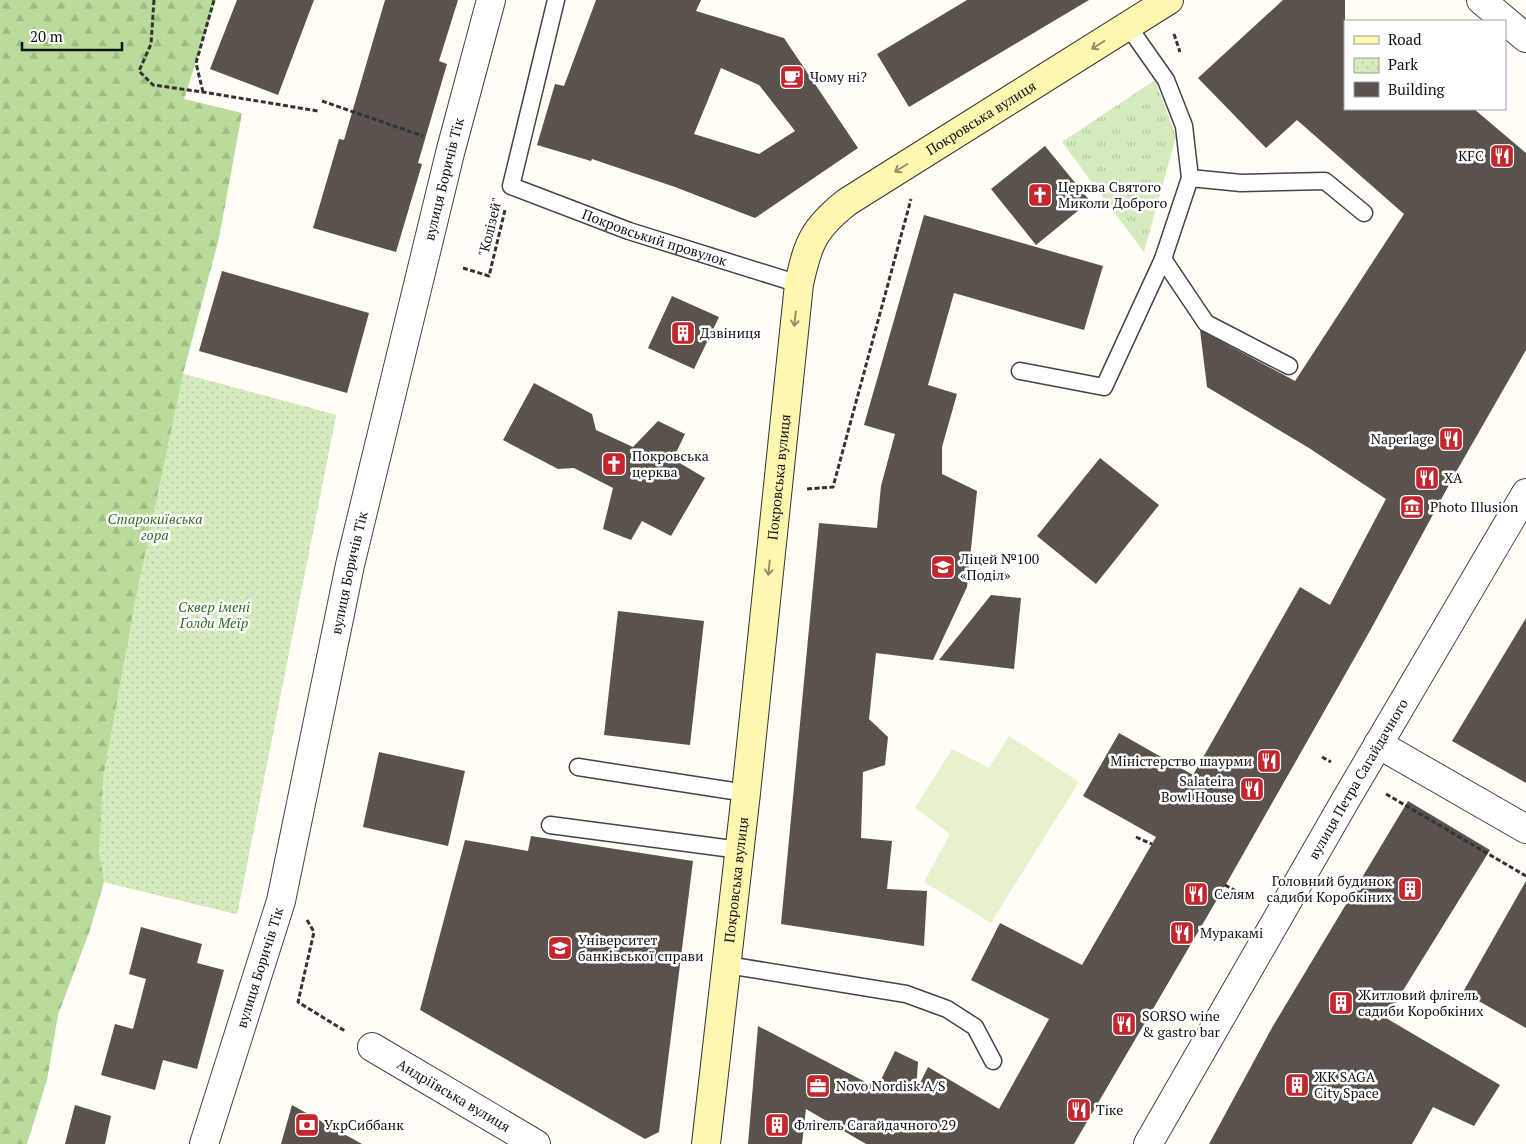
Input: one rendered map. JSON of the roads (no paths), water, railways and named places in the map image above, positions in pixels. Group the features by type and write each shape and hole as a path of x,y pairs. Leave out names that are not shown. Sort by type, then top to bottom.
{"street":[{"name":"вулиця Боричів Тік","path":"204,1144 281,901 350,565 452,146 491,0"},
{"name":"Покровська вулиця","path":"706,1144 740,850 799,284 806,253 816,230 847,202 1169,0"},
{"path":"1481,0 1505,20"},
{"path":"1506,21 1526,38"},
{"name":"вулиця Петра Сагайдачного","path":"1148,1144 1378,744 1526,493"},
{"path":"1378,744 1526,829"},
{"name":"Андріївська вулиця","path":"372,1047 536,1144"}],"lane":[{"name":"Покровський провулок","path":"556,0 511,186 629,231 799,284"},
{"path":"1020,371 1104,387 1163,260 1190,178 1184,126 1166,80 1128,26"},
{"path":"1190,178 1241,182 1325,181 1364,213"},
{"path":"1163,260 1206,323 1289,366"},
{"path":"578,767 746,793"},
{"path":"550,825 740,850"},
{"path":"726,965 906,994 948,1010 975,1027 993,1061"}],"place":[{"name":"Чому ні?","path":"792,77"},
{"name":"KFC","path":"1502,156"},
{"name":"Церква Святого Миколи Доброго","path":"1040,195"},
{"name":"Дзвіниця","path":"683,333"},
{"name":"Naperlage","path":"1451,439"},
{"name":"Покровська церква","path":"614,464"},
{"name":"ХА","path":"1427,478"},
{"name":"Photo Illusion","path":"1412,507"},
{"name":"Ліцей №100 «Поділ»","path":"943,567"},
{"name":"Міністерство шаурми","path":"1269,761"},
{"name":"Salateira Bowl House","path":"1252,789"},
{"name":"Головний будинок садиби Коробкіних","path":"1410,889"},
{"name":"Селям","path":"1196,894"},
{"name":"Муракамі","path":"1182,933"},
{"name":"Університет банківської справи","path":"560,948"},
{"name":"Житловий флігель садиби Коробкіних","path":"1341,1003"},
{"name":"SORSO wine & gastro bar","path":"1124,1024"},
{"name":"ЖК SAGA City Space","path":"1297,1085"},
{"name":"Novo Nordisk A/S","path":"818,1086"},
{"name":"Тіке","path":"1079,1110"},
{"name":"УкрСиббанк","path":"307,1125"},
{"name":"Флігель Сагайдачного 29","path":"777,1125"}],"park label":[{"name":"Старокиївська гора","path":"155,528"},
{"name":"Сквер імені Ґолди Меїр","path":"214,616"}]}
